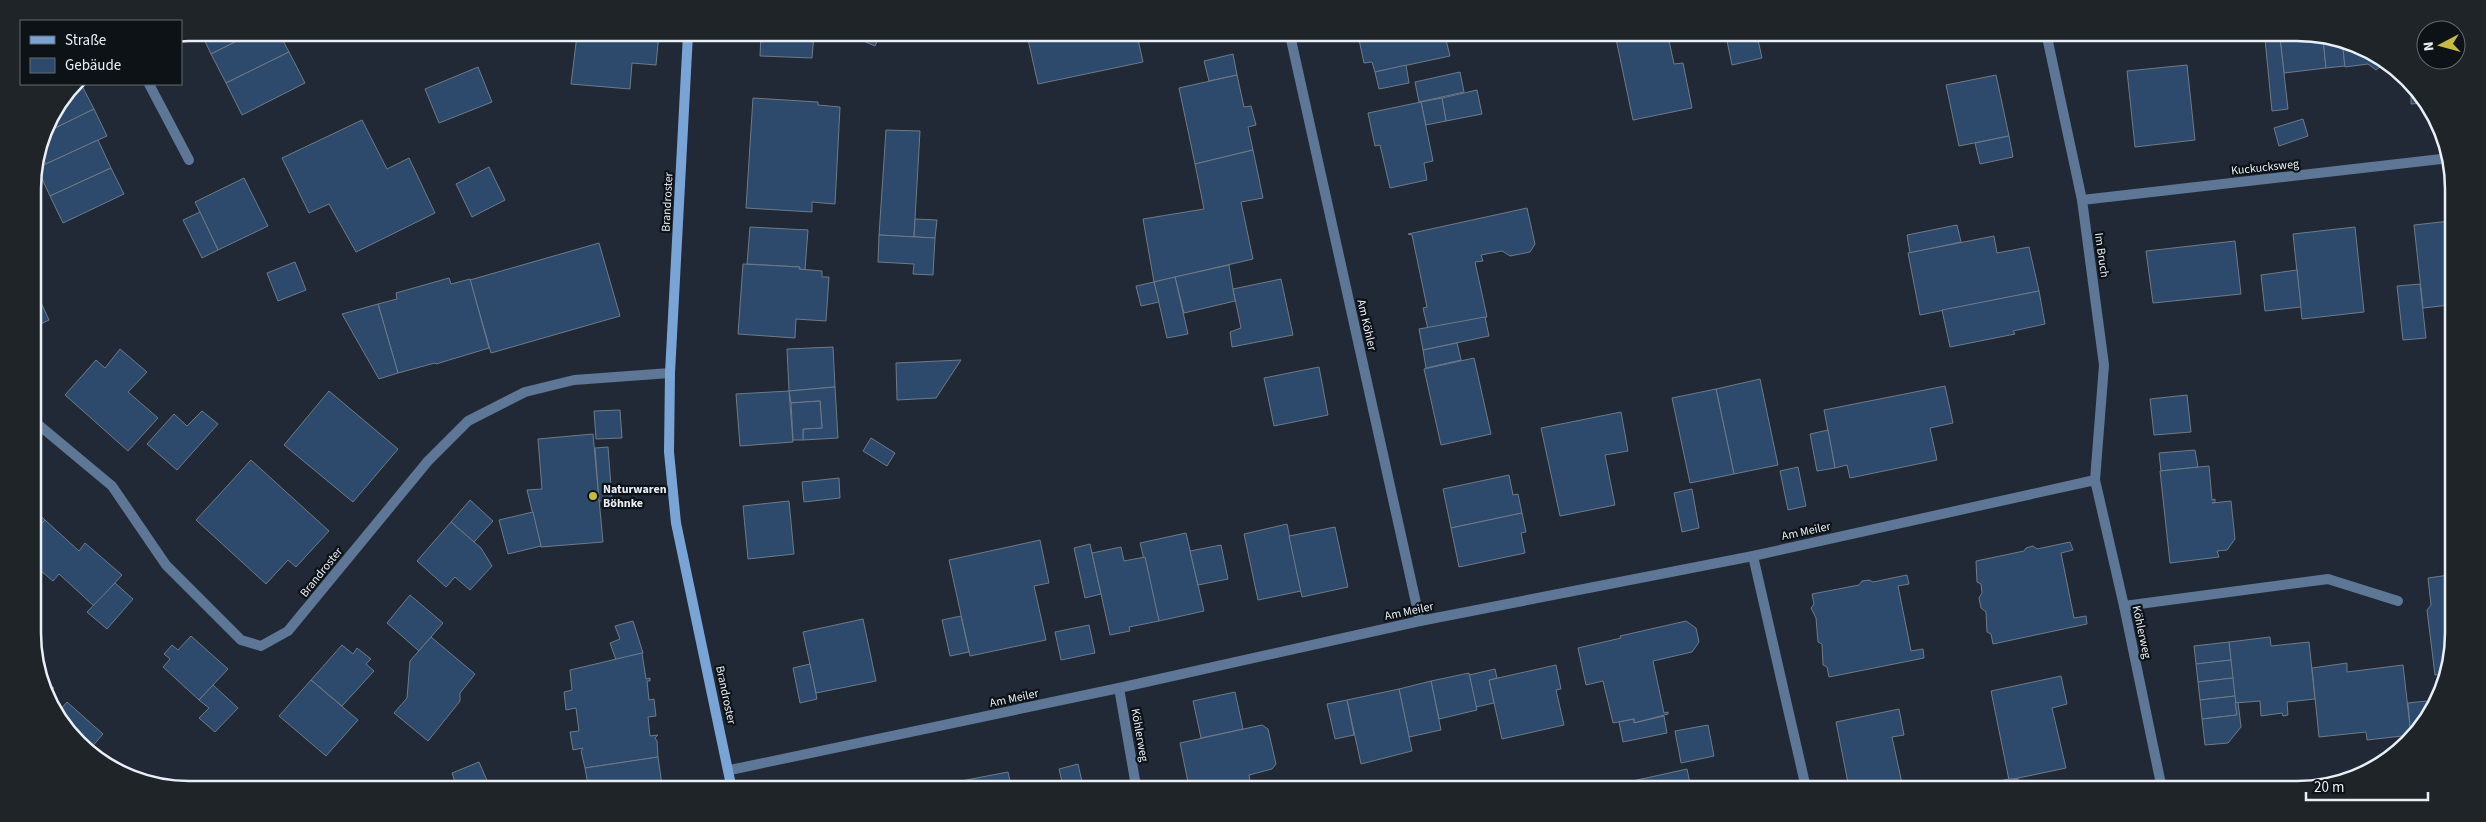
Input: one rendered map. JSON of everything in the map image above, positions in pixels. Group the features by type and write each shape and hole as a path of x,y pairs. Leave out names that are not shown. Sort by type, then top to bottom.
{"street":[{"name":"Am Köhler","path":"1291,41 1420,621"},
{"name":"Im Bruch","path":"2048,41 2082,200 2104,365 2095,480"},
{"name":"Brandroster","path":"688,42 670,372 669,452 676,523 730,770 731,781"},
{"path":"150,85 189,160"},
{"name":"Kuckucksweg","path":"2082,200 2442,159"},
{"name":"Brandroster","path":"41,427 112,486 166,565 241,640 261,646 288,631 428,461 468,421 525,392 574,380 670,372"},
{"name":"Am Meiler","path":"730,770 1119,688 1420,621 1753,556 2095,480"},
{"name":"Köhlerweg","path":"2095,480 2124,606 2160,780"},
{"path":"1753,556 1804,780"},
{"path":"2124,606 2328,579 2398,601"},
{"name":"Köhlerweg","path":"1119,688 1135,781"}],"building":[{"path":"1359,41 1446,41 1450,56 1375,72 1372,62 1364,63"},
{"path":"1616,41 1669,41 1674,64 1683,63 1692,108 1633,120"},
{"path":"1727,41 1758,41 1762,58 1732,65"},
{"path":"2265,41 2280,41 2288,109 2272,111"},
{"path":"2280,41 2324,44 2326,68 2284,73"},
{"path":"205,42 235,42 211,54"},
{"path":"235,42 284,42 289,52 226,83 211,54"},
{"path":"576,42 658,42 656,65 632,63 630,89 571,84"},
{"path":"761,42 813,42 812,58 760,56"},
{"path":"865,42 877,42 875,46"},
{"path":"1028,42 1138,42 1143,62 1038,84"},
{"path":"2324,44 2343,49 2345,66 2326,68"},
{"path":"2343,49 2371,61 2380,67 2376,70 2368,64 2345,67"},
{"path":"289,52 305,83 242,115 226,83"},
{"path":"1233,54 1237,75 1209,81 1204,61"},
{"path":"1406,65 1409,83 1379,89 1375,72"},
{"path":"2187,65 2195,140 2135,147 2127,71"},
{"path":"478,67 492,102 439,123 425,89"},
{"path":"1460,72 1464,92 1419,102 1415,82"},
{"path":"1237,75 1244,107 1251,106 1256,125 1248,127 1253,150 1195,164 1179,88"},
{"path":"1996,75 2009,136 1959,146 1946,85"},
{"path":"83,87 94,109 55,128 61,115"},
{"path":"1477,90 1482,114 1446,121 1442,98"},
{"path":"2411,96 2417,103 2411,104"},
{"path":"753,98 818,102 818,105 840,107 835,204 812,202 812,212 746,208"},
{"path":"1442,98 1446,121 1426,125 1421,102"},
{"path":"1421,102 1433,161 1424,163 1427,180 1390,188 1380,145 1375,146 1368,113"},
{"path":"94,109 107,136 46,164 46,151 55,128"},
{"path":"2303,119 2308,136 2279,146 2274,128"},
{"path":"362,120 387,169 409,158 435,213 356,252 329,204 309,213 282,158"},
{"path":"886,130 920,131 914,237 879,235"},
{"path":"2009,136 2013,157 1980,164 1975,143"},
{"path":"98,140 111,168 50,196 42,179 44,165"},
{"path":"1253,150 1263,198 1241,202 1253,259 1154,282 1143,219 1204,209 1195,164"},
{"path":"489,167 505,200 472,217 456,184"},
{"path":"111,168 124,194 63,223 50,196"},
{"path":"244,178 268,226 218,250 195,202"},
{"path":"1527,208 1535,244 1530,252 1510,256 1502,251 1481,255 1483,261 1475,262 1487,317 1428,329 1423,308 1427,307 1412,235 1408,234"},
{"path":"200,212 218,250 202,258 183,220"},
{"path":"915,219 937,220 935,238 914,237"},
{"path":"2445,222 2445,306 2423,308 2414,225"},
{"path":"1957,225 1961,242 1910,253 1907,235"},
{"path":"750,227 808,230 805,270 799,269 800,267 747,264"},
{"path":"2355,227 2364,312 2302,319 2293,234"},
{"path":"879,235 935,238 933,275 913,274 914,264 878,262"},
{"path":"1994,236 1997,253 2029,247 2039,291 1920,315 1908,253"},
{"path":"2235,241 2241,294 2153,303 2146,251"},
{"path":"599,243 620,316 491,353 470,280"},
{"path":"295,262 306,290 278,301 267,273"},
{"path":"743,264 800,267 799,269 822,271 822,277 829,277 826,321 796,319 795,338 738,334"},
{"path":"1229,265 1235,301 1184,313 1175,277"},
{"path":"2297,270 2301,307 2265,311 2261,275"},
{"path":"1175,277 1188,334 1167,338 1154,282"},
{"path":"449,278 451,284 470,279 489,348 398,373 378,304 397,299 396,293"},
{"path":"1281,279 1293,335 1232,347 1230,332 1241,328 1233,289"},
{"path":"1154,282 1159,302 1141,306 1136,286"},
{"path":"2420,284 2426,338 2403,340 2397,286"},
{"path":"2039,291 2045,324 2013,331 2015,334 1950,347 1942,310"},
{"path":"42,304 49,320 42,323"},
{"path":"378,304 398,373 379,379 342,314"},
{"path":"1485,317 1489,336 1423,350 1419,329"},
{"path":"1457,343 1461,360 1426,368 1423,350"},
{"path":"833,347 835,387 789,391 787,349"},
{"path":"120,349 147,372 128,392 158,418 128,451 65,395 96,360 105,368"},
{"path":"1474,358 1491,434 1441,445 1424,369"},
{"path":"961,360 936,398 897,400 896,363"},
{"path":"1319,367 1328,415 1274,426 1264,378"},
{"path":"1760,379 1778,465 1734,474 1716,389"},
{"path":"1945,386 1953,423 1930,428 1937,460 1850,478 1847,465 1835,468 1824,410"},
{"path":"835,387 838,438 803,440 803,429 822,428 820,401 791,403 789,391"},
{"path":"1716,389 1734,474 1690,483 1672,398"},
{"path":"329,391 398,449 353,502 284,445"},
{"path":"789,391 793,442 740,446 736,394"},
{"path":"2187,395 2191,432 2154,435 2150,399"},
{"path":"820,401 822,428 803,429 803,440 793,440 791,403"},
{"path":"620,410 622,438 596,439 594,411"},
{"path":"202,411 218,424 177,470 147,444 174,414 187,426"},
{"path":"1621,412 1628,451 1605,455 1615,505 1560,516 1541,428"},
{"path":"1828,430 1835,468 1817,471 1810,434"},
{"path":"593,434 603,542 541,547 527,490 542,489 538,439"},
{"path":"871,438 895,453 887,466 863,451"},
{"path":"608,447 612,500 599,501 595,448"},
{"path":"2195,450 2198,467 2161,471 2159,453"},
{"path":"251,460 329,531 296,567 288,560 266,584 196,520"},
{"path":"2209,466 2212,500 2215,499 2215,502 2212,503 2231,501 2235,539 2227,550 2217,551 2219,557 2170,563 2160,471"},
{"path":"1798,467 1806,506 1788,510 1780,471"},
{"path":"1509,475 1513,495 1518,494 1522,513 1451,528 1443,489"},
{"path":"839,478 840,498 804,502 802,482"},
{"path":"1692,489 1699,528 1682,532 1674,493"},
{"path":"470,500 493,521 474,542 451,522"},
{"path":"789,501 794,554 748,559 743,506"},
{"path":"533,512 541,546 508,554 499,520"},
{"path":"1522,513 1526,532 1521,533 1525,553 1459,567 1451,528"},
{"path":"45,520 79,551 85,543 122,575 94,606 59,574 53,581 41,571 41,524"},
{"path":"451,522 481,548 492,566 470,590 455,577 446,587 417,561"},
{"path":"1287,524 1301,591 1258,600 1244,534"},
{"path":"1335,527 1348,587 1302,597 1289,536"},
{"path":"1186,533 1204,611 1159,621 1140,543"},
{"path":"1040,540 1049,583 1034,586 1046,640 970,656 949,560"},
{"path":"2070,542 2073,550 2061,553 2074,618 2086,616 2087,624 1993,644 1991,634 1987,632 1986,612 1981,608 1979,598 1982,593 1981,584 1977,582 1976,561 2024,551 2026,548 2033,546 2037,549"},
{"path":"1090,544 1101,594 1085,598 1074,548"},
{"path":"1221,545 1228,579 1198,585 1190,551"},
{"path":"1121,547 1124,561 1145,557 1159,621 1129,627 1130,631 1110,635 1092,553"},
{"path":"1907,575 1909,584 1898,586 1911,651 1923,649 1924,658 1829,677 1827,667 1823,665 1822,644 1818,642 1816,618 1811,608 1814,604 1812,594 1859,585 1862,581 1869,580 1873,582"},
{"path":"2445,576 2445,633 2440,671 2439,674 2435,675 2427,610 2431,605 2428,578"},
{"path":"115,583 133,599 107,629 87,612"},
{"path":"410,595 443,623 419,651 387,623"},
{"path":"961,616 969,652 950,656 942,620"},
{"path":"863,619 876,681 816,693 803,632"},
{"path":"633,621 643,653 616,660 610,643 620,639 615,626"},
{"path":"1686,621 1696,628 1699,642 1692,652 1653,661 1664,713 1668,712 1668,714 1634,723 1634,719 1613,723 1603,681 1586,685 1578,648"},
{"path":"1089,625 1095,653 1061,660 1055,632"},
{"path":"191,636 228,669 199,700 163,667 170,659 164,654 172,645 178,650"},
{"path":"431,637 475,674 460,693 460,701 428,741 394,713 407,698 410,661"},
{"path":"2270,637 2271,646 2309,642 2315,699 2287,702 2288,715 2283,716 2282,713 2261,716 2260,701 2235,703 2229,642"},
{"path":"2229,642 2231,660 2196,664 2194,646"},
{"path":"342,645 353,654 357,648 371,659 366,664 374,671 342,706 311,680"},
{"path":"642,653 646,679 650,678 650,681 647,681 649,700 654,699 656,716 648,717 650,736 658,735 655,738 657,741 658,757 585,768 581,751 583,748 573,750 570,732 579,731 576,708 566,710 564,692 572,690 570,670"},
{"path":"2231,660 2233,678 2198,682 2196,664"},
{"path":"2347,663 2347,672 2403,665 2410,727 2402,736 2367,740 2366,732 2319,737 2312,668"},
{"path":"810,664 817,699 800,703 793,668"},
{"path":"1556,665 1561,689 1556,690 1564,725 1502,739 1489,680"},
{"path":"1495,669 1497,678 1489,680 1494,703 1476,707 1469,675"},
{"path":"1469,673 1477,710 1439,719 1431,681"},
{"path":"2061,676 2067,704 2052,708 2066,768 2009,780 1991,691"},
{"path":"2233,678 2235,696 2200,700 2198,682"},
{"path":"311,680 358,720 326,756 279,716"},
{"path":"1431,681 1441,730 1409,737 1399,689"},
{"path":"213,685 238,708 215,732 199,718 209,708 199,700"},
{"path":"1399,689 1412,751 1361,764 1347,700"},
{"path":"1235,692 1243,729 1201,738 1193,701"},
{"path":"2235,696 2237,715 2202,719 2200,700"},
{"path":"1347,700 1354,735 1335,739 1327,704"},
{"path":"2427,701 2410,727 2408,703"},
{"path":"67,702 103,734 94,745 72,723 62,708"},
{"path":"2238,702 2241,727 2228,743 2205,745 2202,719 2237,715 2235,703"},
{"path":"1899,709 1904,735 1892,737 1901,780 1847,780 1836,722"},
{"path":"1664,716 1667,733 1623,742 1619,722 1634,719 1634,723"},
{"path":"1262,725 1268,729 1276,764 1272,769 1249,775 1250,780 1188,781 1180,743"},
{"path":"1708,725 1714,756 1681,763 1675,731"},
{"path":"658,757 661,781 587,781 585,768"},
{"path":"479,762 487,781 455,781 452,773"},
{"path":"1078,764 1082,781 1062,781 1059,769"},
{"path":"1687,769 1689,780 1636,780"},
{"path":"1008,772 1010,781 963,781"}],"place":[{"name":"Naturwaren Böhnke","path":"593,496"}]}
